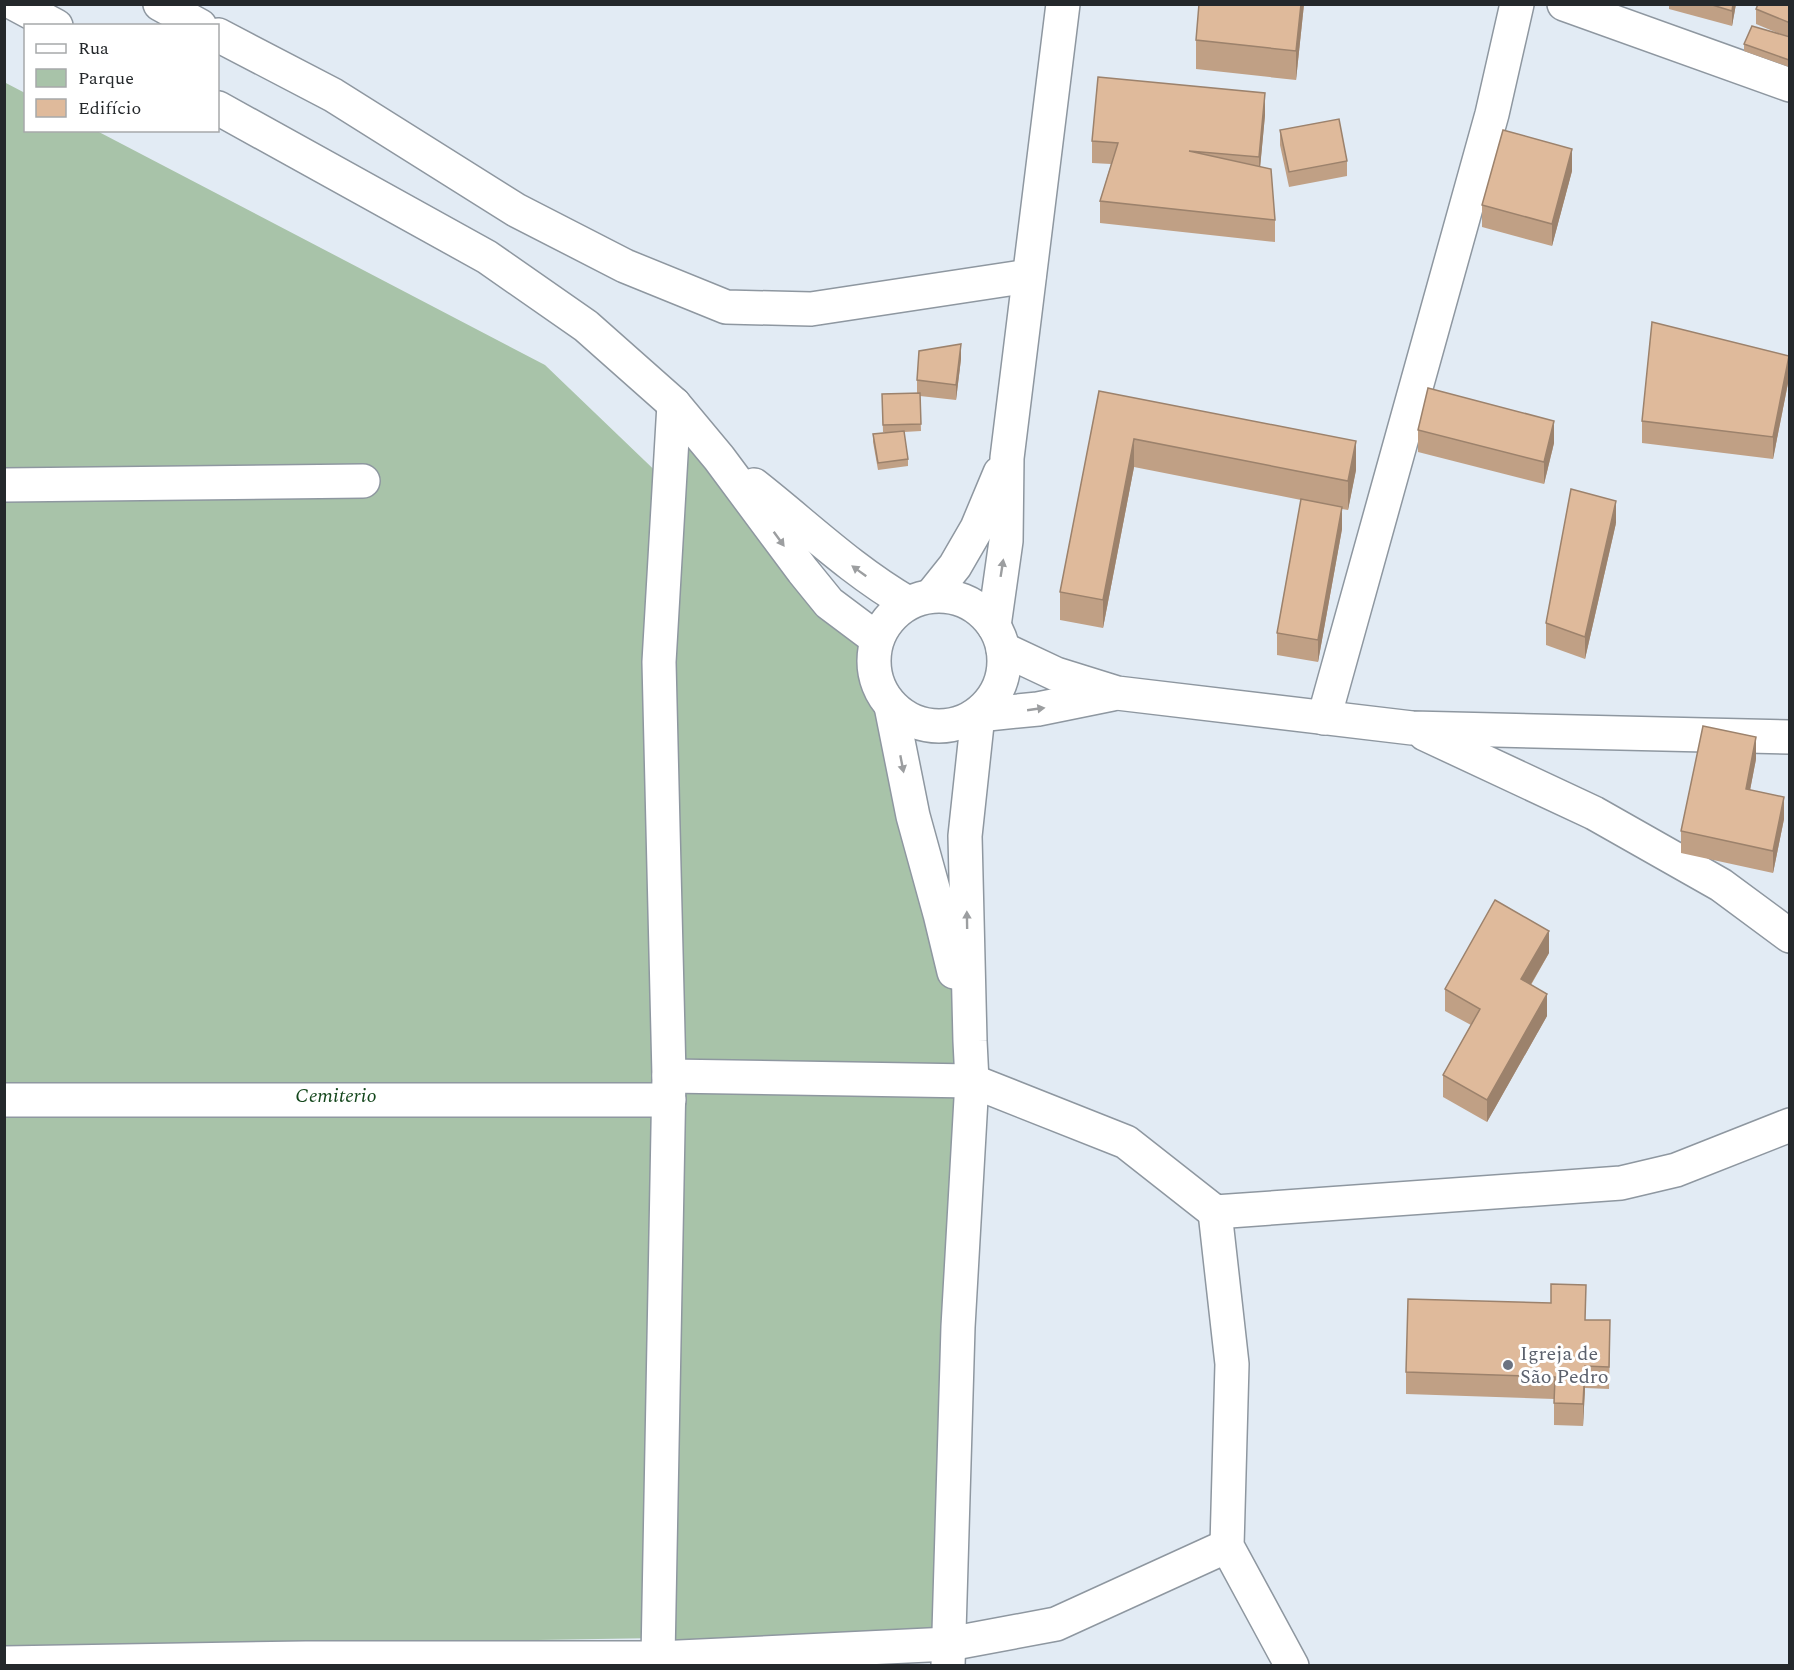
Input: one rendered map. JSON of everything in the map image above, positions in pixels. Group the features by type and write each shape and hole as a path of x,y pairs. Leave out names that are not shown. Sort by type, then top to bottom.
{"street":[{"path":"15,4 52,24"},
{"path":"160,4 196,24"},
{"path":"949,1655 957,1328 972,1081 965,836 978,715 994,696 1003,674 998,637 1006,541 1007,458 1063,4"},
{"path":"1324,718 1492,114 1517,4"},
{"path":"1571,5 1790,85"},
{"path":"219,36 333,95 516,210 625,266 726,307 811,309 1029,276"},
{"path":"219,109 487,257 586,326 674,404 719,458 803,571 830,603 877,639"},
{"path":"658,1658 669,1088 659,662 674,404"},
{"path":"719,458 879,586 919,600 949,597 966,602 981,612 998,637 1056,674 1117,693 1412,728 1790,737"},
{"path":"1007,458 977,528 955,566 919,600 889,618 877,639 873,663 878,686 891,706 910,721 933,727 956,725 978,715 1038,709 1117,693"},
{"path":"4,485 363,481"},
{"path":"891,706 913,816 940,914 970,1041"},
{"path":"1412,728 1594,813 1721,885 1790,936"},
{"path":"4,1100 972,1081 1126,1142 1215,1212 1621,1183 1676,1170 1790,1125"},
{"path":"1215,1212 1232,1364 1227,1546 1292,1665"},
{"path":"4,1663 306,1658 949,1655 1056,1624 1227,1546"}],"green space":[{"name":"Cemiterio","path":"4,82 24,92 24,132 99,132 545,365 669,484 674,404 877,639 875,674 891,706 970,1042 949,1644 658,1658 658,1638 5,1649"}],"building":[{"path":"1199,4 1301,4 1296,51 1196,40"},
{"path":"1709,4 1733,4 1732,11"},
{"path":"1758,4 1790,4 1790,23 1756,9"},
{"path":"1752,26 1790,37 1789,60 1744,44"},
{"path":"1098,77 1265,93 1259,157 1189,151 1271,169 1275,220 1100,201 1118,143 1092,141"},
{"path":"1339,119 1347,161 1289,172 1280,130"},
{"path":"1503,130 1572,149 1552,224 1482,205"},
{"path":"1652,322 1789,356 1773,437 1642,421"},
{"path":"961,344 956,385 917,380 919,351"},
{"path":"1428,388 1554,421 1544,462 1418,430"},
{"path":"1099,391 1356,441 1348,481 1134,439 1103,600 1060,592"},
{"path":"920,393 921,424 883,425 882,394"},
{"path":"904,431 908,459 878,463 873,434"},
{"path":"1571,489 1616,501 1585,637 1546,623"},
{"path":"1301,499 1342,507 1318,640 1277,633"},
{"path":"1703,726 1756,737 1746,789 1784,797 1773,851 1681,831"},
{"path":"1495,900 1549,931 1521,979 1547,994 1487,1100 1443,1075 1480,1009 1445,989"},
{"name":"Igreja de São Pedro","path":"1551,1284 1586,1285 1585,1320 1610,1320 1609,1367 1585,1366 1583,1404 1554,1403 1555,1377 1406,1372 1408,1299 1551,1303"}],"place":[{"name":"Igreja de São Pedro","path":"1508,1365"}]}
